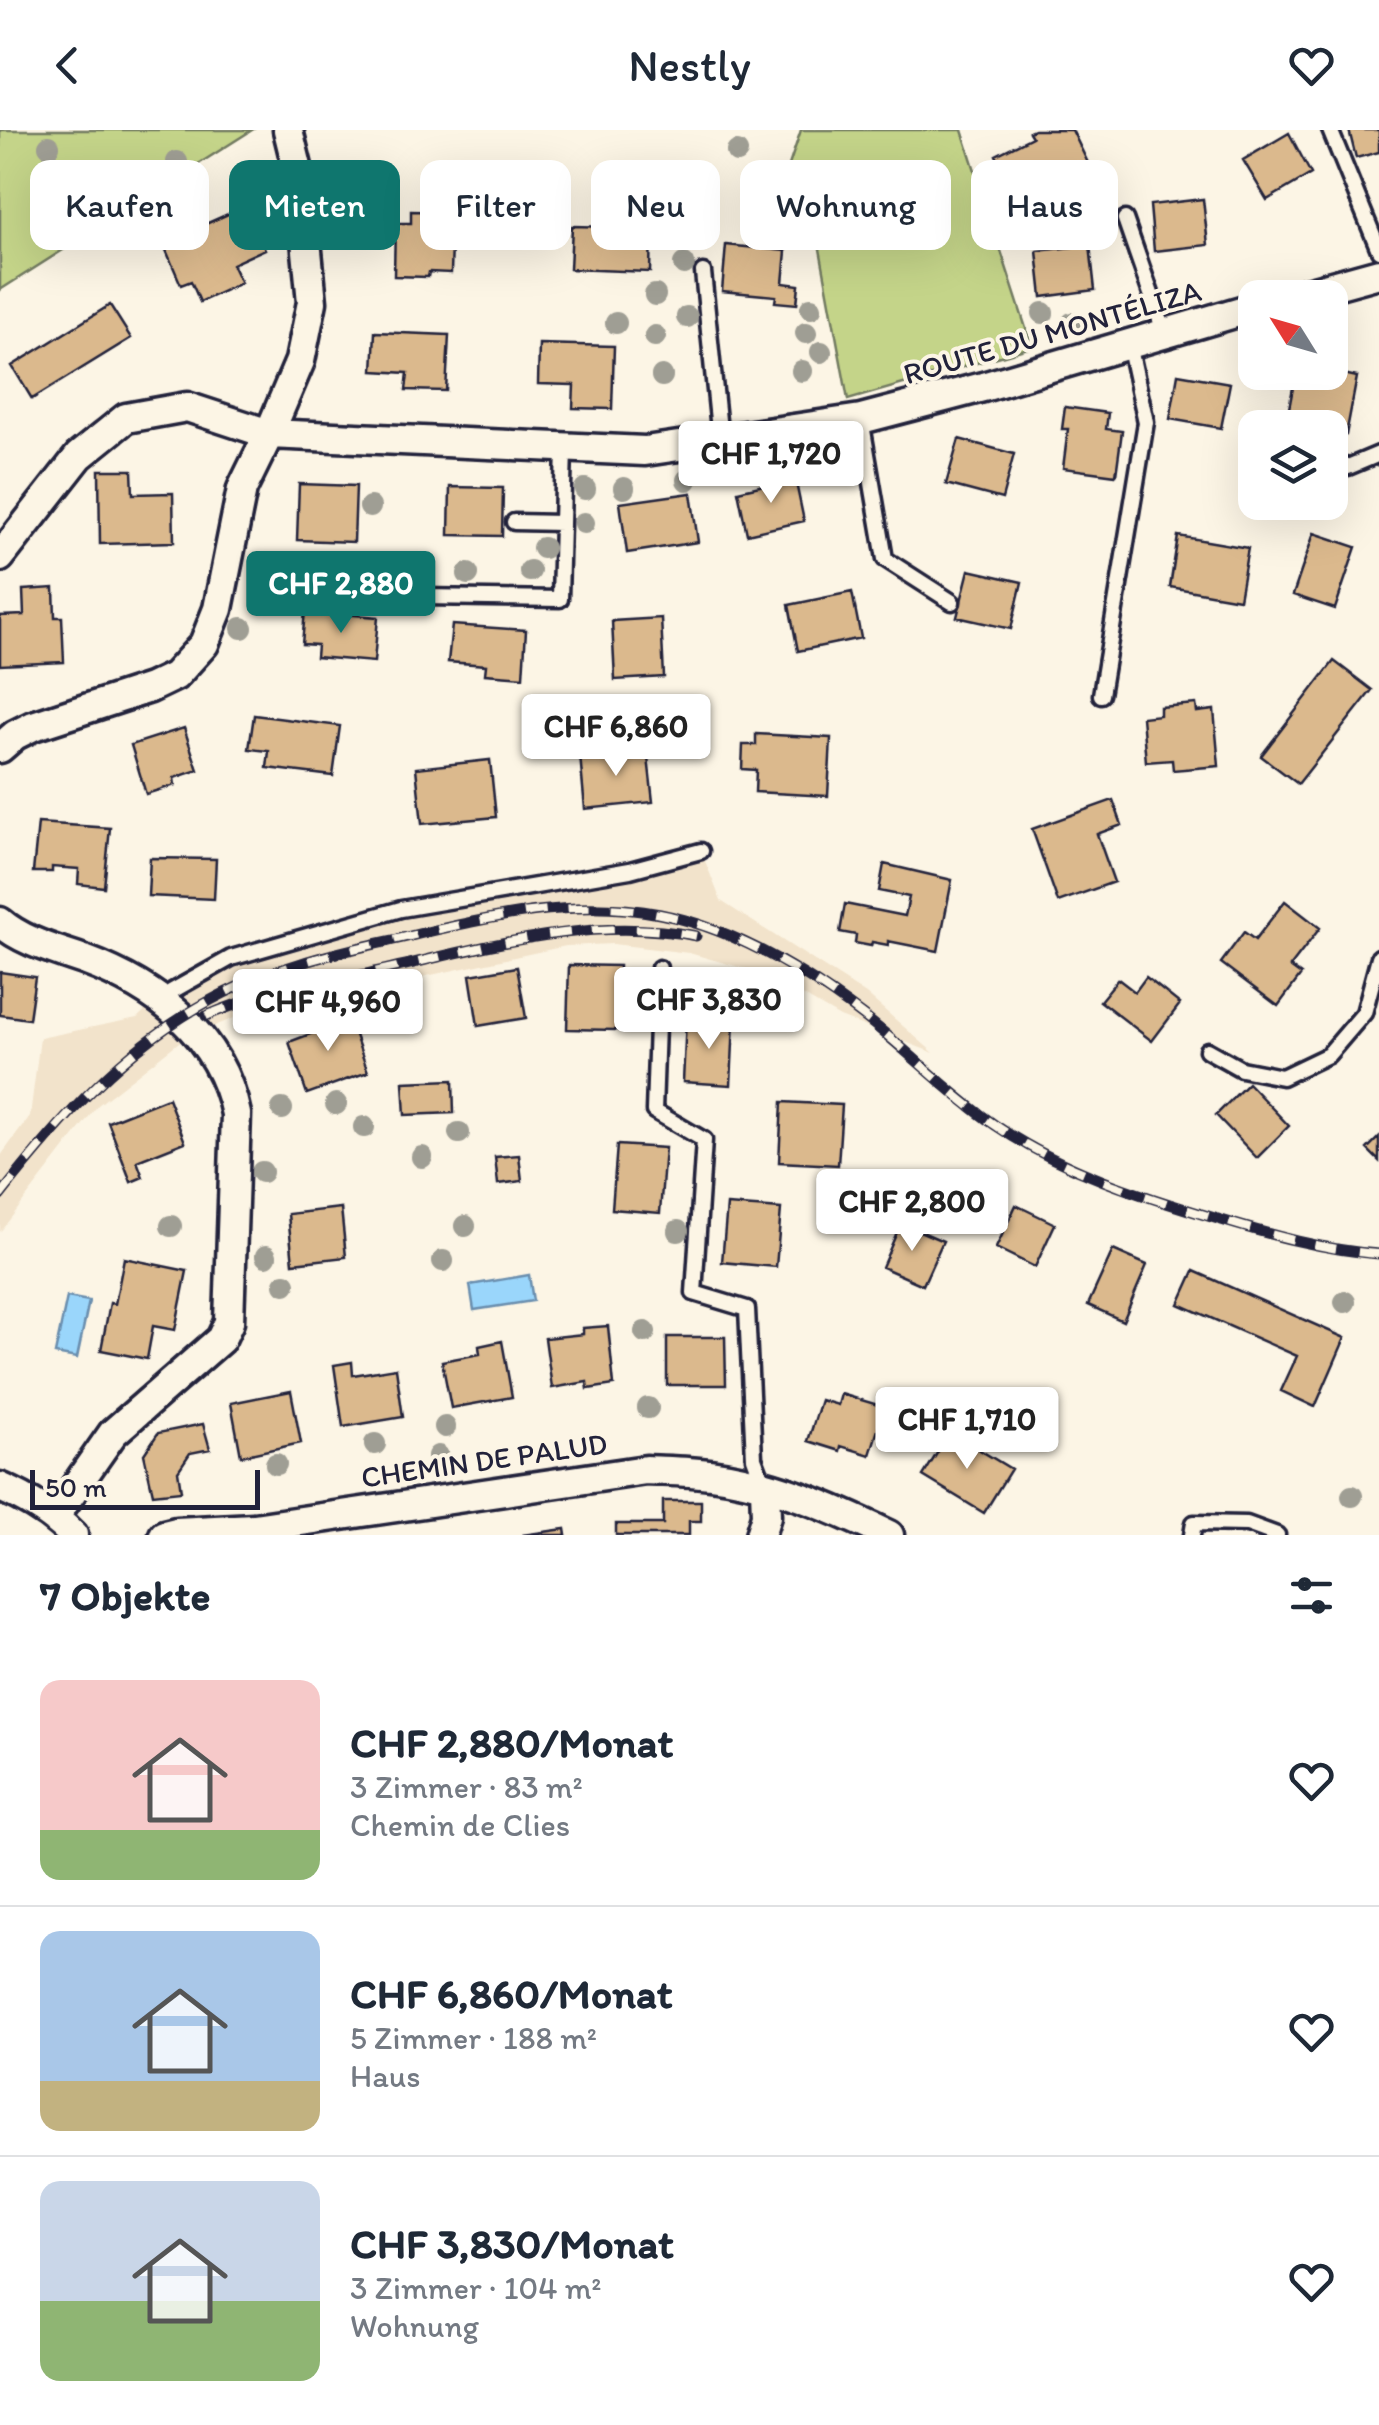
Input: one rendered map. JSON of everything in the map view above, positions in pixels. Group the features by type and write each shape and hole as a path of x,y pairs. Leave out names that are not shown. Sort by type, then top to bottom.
{"street":[{"path":"0,748 34,726 175,676 204,644 218,608 242,489 300,361 312,302 300,179 288,130"},
{"path":"1344,280 1378,269"},
{"name":"ROUTE DU MONTÉLIZA","path":"0,557 78,456 126,418 187,407 269,434 644,451 861,420 1238,312"},
{"path":"0,922 32,941 91,962 158,999 189,1024 217,1059 236,1114 229,1322 221,1339 113,1433 64,1526 19,1495 0,1487"},
{"name":"CHEMIN DE PALUD","path":"164,1535 254,1528 646,1470 712,1474 796,1495 889,1535"},
{"path":"760,1535 766,1516 764,1487"}],"lane":[{"path":"1330,130 1378,269"},
{"path":"1125,219 1165,334"},
{"path":"704,272 720,440"},
{"path":"1101,695 1146,422 1128,344"},
{"path":"861,420 884,559 952,602"},
{"path":"423,597 560,599 564,448"},
{"path":"1348,467 1379,454"},
{"path":"514,522 562,523"},
{"path":"158,999 232,958 401,908 630,870 701,851"},
{"path":"1207,1050 1241,1069 1282,1077 1328,1056 1364,1013 1379,957"},
{"path":"659,968 654,1111 704,1140 694,1293 747,1309 754,1458 764,1487"},
{"path":"1192,1535 1194,1523 1247,1524 1277,1535"}],"shaded area":[{"path":"701,851 721,901 866,994 934,1053 840,1017 768,975 689,953 613,944 566,946 239,1016 183,1039 98,1105 0,1232 0,1157 30,1116 40,1038 137,1018 157,999 231,958 401,909"}],"green space":[{"path":"0,130 252,130 205,160 30,160 30,250 63,250 0,290"},
{"path":"801,130 962,130 972,160 971,250 1001,250 1032,347 848,400 820,250 951,250 951,160 791,160"}],"water":[{"path":"529,1275 533,1301 474,1310 470,1285"},
{"path":"67,1297 89,1301 77,1358 55,1354"}],"building":[{"path":"1072,130 1087,160 998,160 996,155 1032,137 1029,132"},
{"path":"1349,130 1379,130 1379,152 1356,158"},
{"path":"1289,133 1311,174 1267,200 1243,160"},
{"path":"1203,199 1208,245 1154,251 1150,205"},
{"path":"411,211 420,211 420,250 452,250 451,273 394,276 394,250 400,250 400,223 411,223"},
{"path":"229,214 229,250 263,250 232,264 241,283 200,302 191,281 181,285 166,250 209,250 209,222"},
{"path":"572,226 591,226 591,250 650,250 650,272 570,269"},
{"path":"726,245 740,246 740,250 786,251 783,283 799,285 797,304 775,302 776,296 722,291"},
{"path":"1091,250 1095,290 1042,297 1037,251"},
{"path":"110,305 131,338 32,399 12,366"},
{"path":"375,332 449,335 446,391 406,390 408,373 373,371"},
{"path":"539,344 614,346 612,409 573,408 574,385 538,384"},
{"path":"1178,374 1230,383 1221,428 1170,419"},
{"path":"1348,375 1357,377 1348,424 1348,410 1289,410 1293,390 1348,390"},
{"path":"1065,407 1108,413 1106,429 1122,431 1116,475 1063,468 1068,429 1062,429"},
{"path":"959,439 1014,454 1002,499 946,484"},
{"path":"99,470 132,470 133,494 173,493 174,542 100,544"},
{"path":"795,478 804,521 747,534 738,491"},
{"path":"299,484 356,486 354,542 297,540"},
{"path":"450,487 503,488 502,536 449,535"},
{"path":"691,493 698,542 627,553 620,503"},
{"path":"1314,533 1356,547 1335,609 1293,595"},
{"path":"1178,536 1248,548 1239,599 1170,587"},
{"path":"969,570 1022,582 1011,629 957,617"},
{"path":"54,588 55,617 62,617 64,662 0,665 0,616 24,615 23,590"},
{"path":"852,592 861,638 798,651 789,605"},
{"path":"305,611 378,617 374,662 316,657 317,645 302,644"},
{"path":"661,618 664,677 615,680 612,621"},
{"path":"452,625 526,630 523,677 485,674 486,665 448,662"},
{"path":"1334,661 1372,690 1298,784 1261,756"},
{"path":"1196,704 1197,712 1214,710 1219,766 1173,770 1172,760 1146,762 1142,717 1160,715 1160,707"},
{"path":"254,715 340,726 333,776 267,768 269,751 249,749"},
{"path":"184,728 198,770 174,778 175,785 146,794 131,745"},
{"path":"756,734 831,738 828,796 755,792 756,770 742,769 743,745 756,745"},
{"path":"647,748 653,802 585,809 580,755"},
{"path":"490,760 496,817 422,824 416,768"},
{"path":"1113,800 1122,825 1097,834 1114,882 1058,902 1032,829"},
{"path":"38,823 110,828 104,887 78,884 79,869 52,867 52,872 33,872"},
{"path":"150,858 216,859 214,899 148,896"},
{"path":"884,864 952,880 938,951 888,941 888,945 855,943 856,935 840,932 845,904 905,916 909,897 879,891"},
{"path":"1285,901 1320,928 1290,967 1301,975 1278,1006 1221,963 1244,932 1255,940"},
{"path":"569,965 619,966 617,1030 567,1029"},
{"path":"517,967 526,1018 478,1026 470,975"},
{"path":"0,972 35,977 29,1019 0,1015"},
{"path":"1146,977 1180,1004 1152,1041 1100,1001 1118,979 1135,992"},
{"path":"340,1014 342,1020 349,1018 368,1072 307,1094 289,1042 313,1033 310,1025"},
{"path":"686,1018 734,1021 731,1085 683,1082"},
{"path":"453,1080 454,1113 405,1115 403,1082"},
{"path":"1248,1083 1289,1126 1257,1158 1216,1115"},
{"path":"168,1098 185,1142 137,1161 143,1177 131,1182 108,1122"},
{"path":"782,1102 842,1105 838,1165 779,1162"},
{"path":"1379,1137 1379,1161 1367,1149"},
{"path":"617,1145 665,1148 660,1213 612,1209"},
{"path":"519,1155 522,1181 498,1184 495,1157"},
{"path":"727,1205 781,1209 776,1267 722,1262"},
{"path":"1016,1205 1055,1224 1035,1267 996,1248"},
{"path":"341,1208 346,1257 293,1263 288,1214"},
{"path":"901,1223 943,1241 923,1285 882,1267"},
{"path":"1113,1250 1147,1265 1123,1321 1088,1305"},
{"path":"124,1258 187,1271 175,1330 153,1326 147,1359 101,1350"},
{"path":"1194,1271 1345,1338 1315,1407 1281,1391 1297,1356 1179,1304"},
{"path":"608,1326 614,1385 588,1389 587,1382 552,1388 545,1338 583,1334 583,1328"},
{"path":"667,1337 725,1337 726,1385 667,1385"},
{"path":"502,1341 512,1397 451,1408 442,1361 480,1354 479,1346"},
{"path":"352,1362 353,1375 396,1368 403,1417 343,1427 334,1365"},
{"path":"291,1391 301,1443 241,1456 231,1403"},
{"path":"841,1394 885,1407 870,1455 808,1441 821,1400 838,1405"},
{"path":"203,1424 210,1449 190,1453 178,1471 181,1491 153,1494 144,1454 158,1433"},
{"path":"950,1432 1011,1469 984,1513 923,1476"},
{"path":"663,1501 701,1501 701,1521 689,1521 689,1535 616,1535 616,1524 663,1524"},
{"path":"565,1529 566,1535 522,1535"}],"railway":[{"path":"0,1196 95,1087 179,1019 232,989 320,957 456,925 557,909 625,909 714,929 766,953 862,1015 995,1125 1075,1169 1160,1201 1258,1231 1379,1254"},
{"path":"206,1016 287,990 532,938 614,929 696,936"}]}
